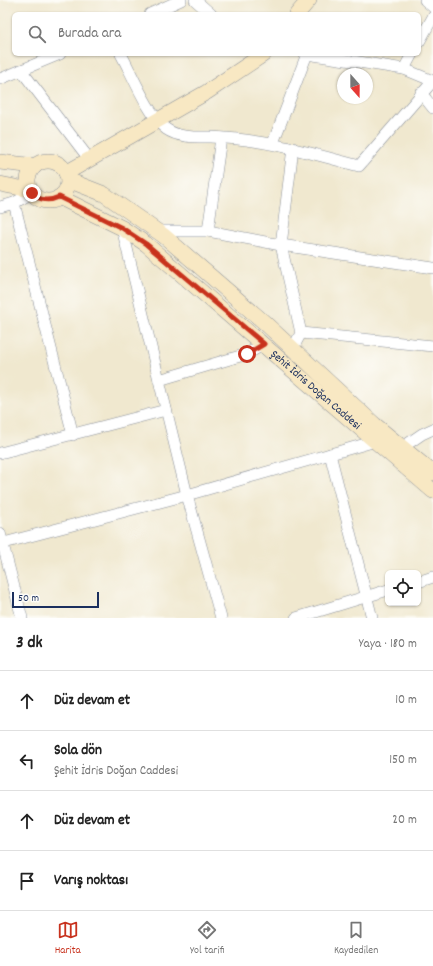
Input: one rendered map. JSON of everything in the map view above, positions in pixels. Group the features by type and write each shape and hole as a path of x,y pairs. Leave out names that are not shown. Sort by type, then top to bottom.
{"main road":[{"path":"299,12 309,0"},
{"path":"0,184 31,191 41,200 46,201 59,197 64,193 67,176 90,160 207,92 259,56"},
{"path":"0,162 35,166"},
{"path":"31,191 28,177 35,166 40,163 52,162 58,164 67,176"},
{"name":"Şehit İdris Doğan Caddesi","path":"67,176 104,194 157,231 293,348 375,425 433,473"},
{"name":"Şehit İdris Doğan Caddesi","path":"59,197 122,228 146,244 433,490"}],"street":[{"path":"154,12 181,0"},
{"path":"195,0 209,12"},
{"path":"425,0 433,7"},
{"path":"421,38 433,17"},
{"path":"0,79 55,56"},
{"path":"122,56 157,121 168,130 181,135 273,143 359,166 433,82 404,69 320,56"},
{"path":"273,143 306,56"},
{"path":"404,69 411,56"},
{"path":"21,70 90,160"},
{"path":"422,93 433,108"},
{"path":"208,231 221,138"},
{"path":"293,148 281,245 302,333 293,348"},
{"path":"0,207 14,203 31,191"},
{"path":"14,203 73,435"},
{"path":"122,228 187,495 221,618"},
{"path":"157,231 208,231 281,245 433,268"},
{"path":"302,333 433,346"},
{"path":"159,380 247,354 264,344"},
{"path":"0,453 166,410"},
{"path":"403,448 422,434 433,429"},
{"path":"22,618 1,540 187,495 376,441"},
{"path":"330,454 372,618"},
{"path":"421,581 433,577"},
{"path":"296,618 385,591"}],"route":[{"path":"32,193 41,200 46,201 59,197 122,228 146,244 264,344 258,349 247,354"}]}
